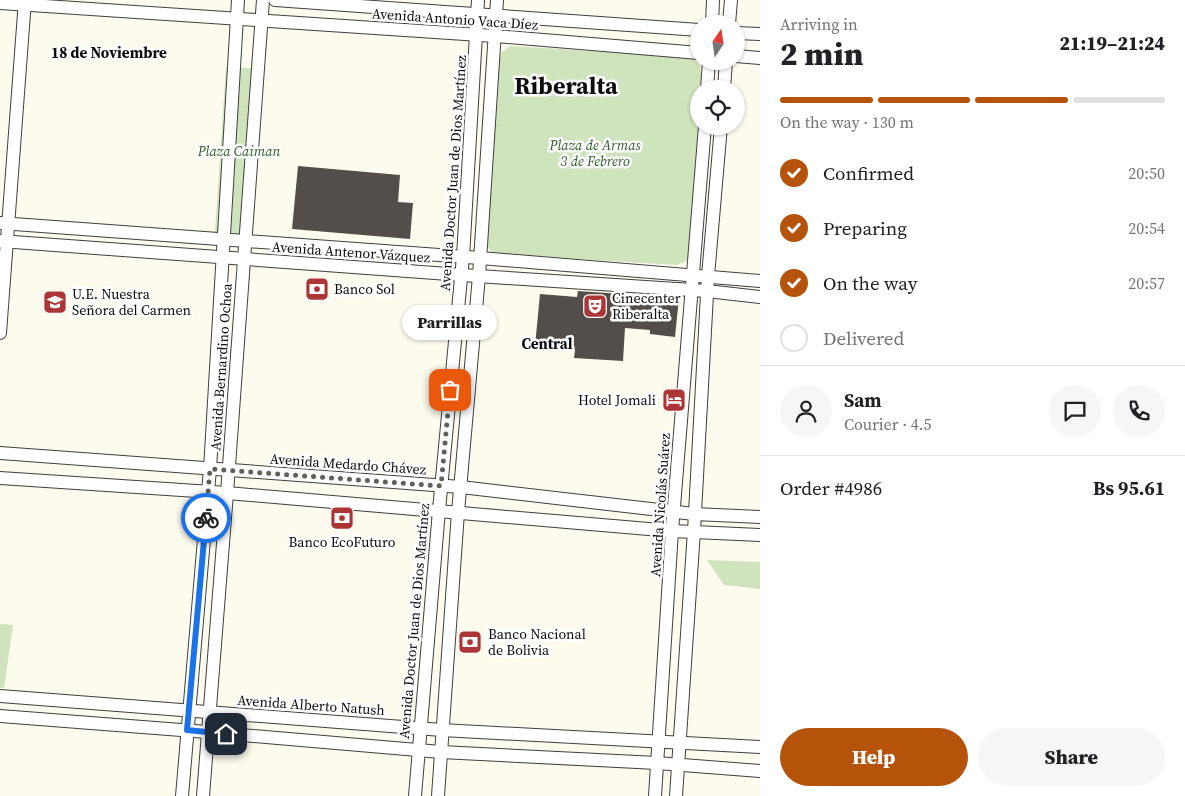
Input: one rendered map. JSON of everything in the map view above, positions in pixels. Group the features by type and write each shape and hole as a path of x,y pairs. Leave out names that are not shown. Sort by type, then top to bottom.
{"street":[{"name":"Avenida Bernardino Ochoa","path":"182,796 210,469 238,0"},
{"name":"Avenida Bernardino Ochoa","path":"203,796 263,0"},
{"name":"Avenida Antonio Vaca Díez","path":"275,0 690,29"},
{"name":"Avenida Doctor Juan de Dios Martínez","path":"415,796 441,486 462,275 478,0"},
{"path":"438,796 458,512 479,276 497,0"},
{"path":"713,15 714,0"},
{"path":"730,15 731,0"},
{"name":"Avenida Antonio Vaca Díez","path":"0,3 25,2 261,21 495,36 690,52"},
{"path":"0,333 4,223 25,2"},
{"path":"745,33 760,34"},
{"path":"745,57 760,58"},
{"name":"Avenida Nicolás Suárez","path":"654,796 672,531 704,135"},
{"path":"676,796 694,532 707,291 719,135"},
{"name":"Avenida Antenor Vázquez","path":"4,223 463,256 760,281"},
{"name":"Avenida Antenor Vázquez","path":"3,242 707,291 760,297"},
{"name":"Avenida Medardo Chávez","path":"0,453 460,487 694,514 760,517"},
{"path":"0,478 227,493 672,531 760,536"},
{"name":"Avenida Alberto Natush","path":"0,696 442,730 760,746"},
{"path":"0,716 441,752 657,763 760,771"}],"green space":[{"name":"Plaza de Armas 3 de Febrero","path":"510,46 690,57 690,70 700,70 701,75 701,80 690,80 690,135 698,135 690,253 685,262 676,265 494,254 486,246 499,58 502,52"},
{"name":"Plaza Caiman","path":"226,67 263,69 252,235 215,232"},
{"path":"707,560 760,562 760,589 724,585"},
{"path":"0,624 13,625 4,688 0,688"}],"building":[{"path":"298,166 400,175 398,202 413,203 410,239 292,229"},
{"path":"578,291 679,298 675,337 650,334 650,330 625,328 623,361 574,358 575,350 535,346 540,294 577,297"}],"way so far":[{"path":"206,518 210,469 441,486 450,390"}],"place":[{"name":"Banco Sol","path":"317,289"},
{"name":"U.E. Nuestra Señora del Carmen","path":"55,302"},
{"name":"Cinecenter Riberalta","path":"595,306"},
{"name":"Parrillas","path":"450,390"},
{"name":"Hotel Jomali","path":"674,400"},
{"name":"Banco EcoFuturo","path":"342,518"},
{"name":"Banco Nacional de Bolivia","path":"470,642"}],"district":[{"name":"18 de Noviembre","path":"109,53"},
{"name":"Riberalta","path":"566,86"},
{"name":"Central","path":"547,344"}],"route":[{"path":"206,518 187,730 226,734"}]}
